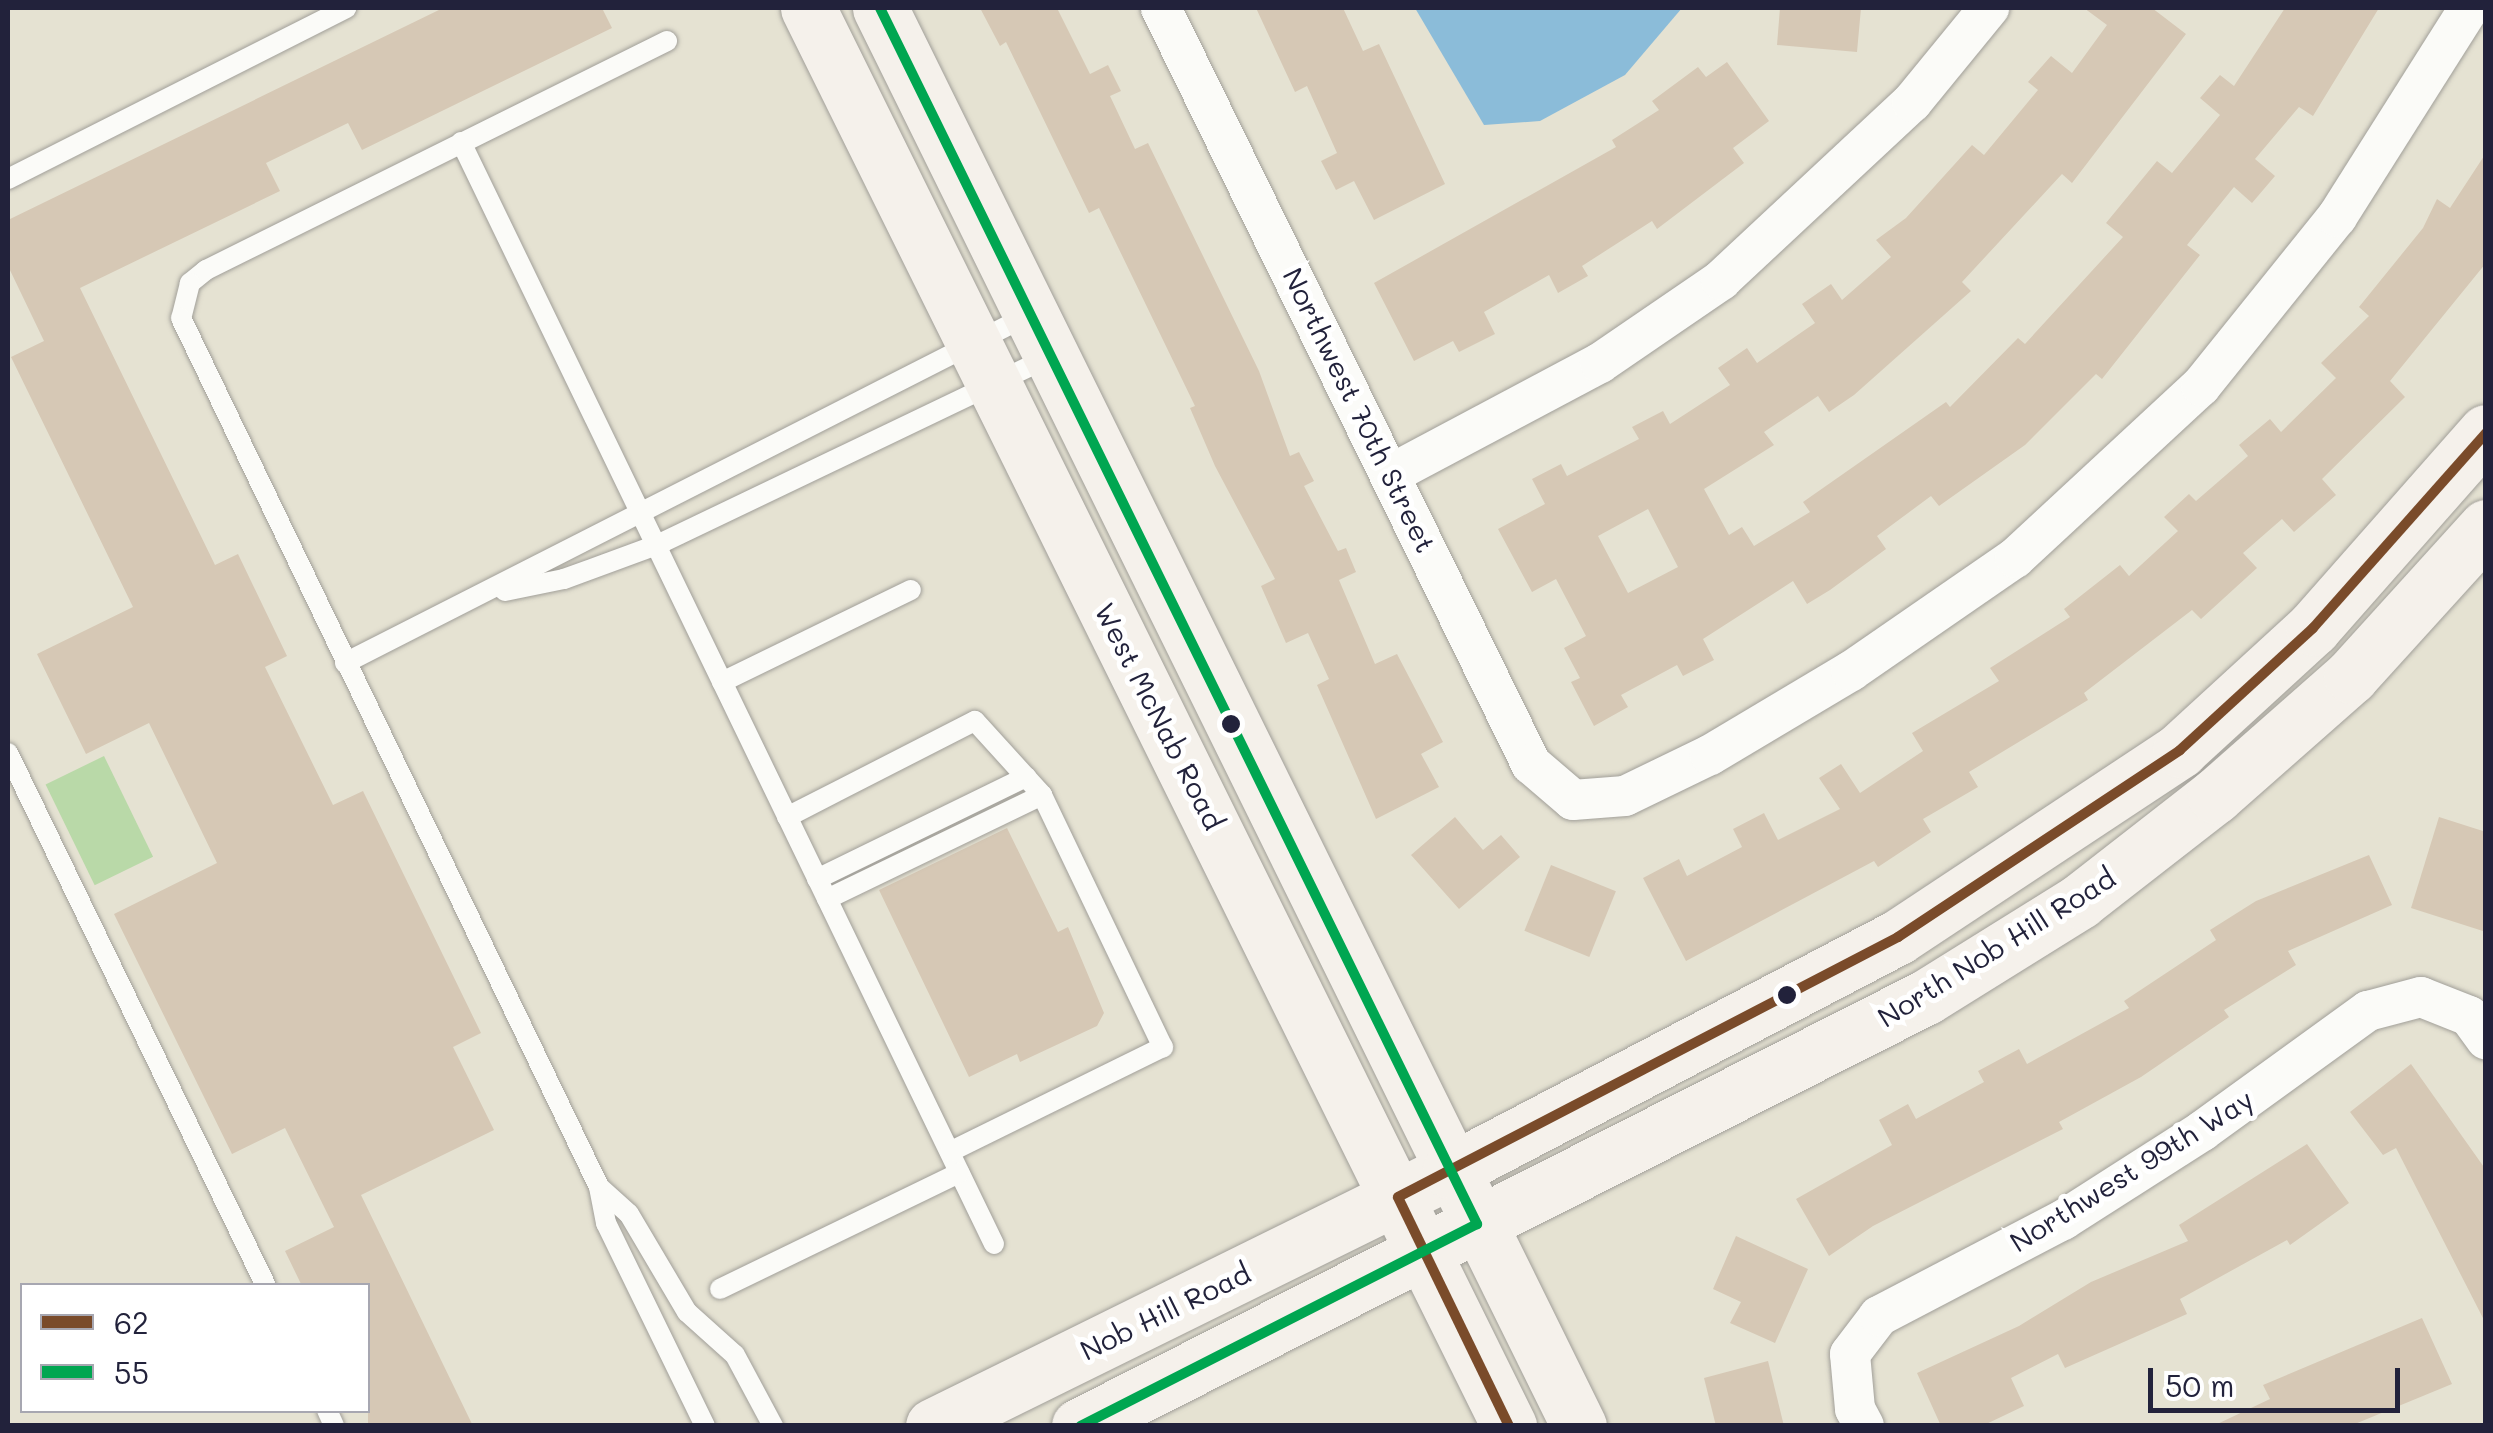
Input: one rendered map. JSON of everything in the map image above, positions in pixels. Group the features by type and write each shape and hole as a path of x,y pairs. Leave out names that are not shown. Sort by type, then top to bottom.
{"main road":[{"name":"West McNab Road","path":"808,8 1509,1426"},
{"path":"880,8 1450,1171 1580,1426"},
{"path":"1398,1197 1898,937 2180,750 2312,628 2465,501 2486,432"},
{"name":"North Nob Hill Road","path":"1426,1252 1926,997 2080,901 2214,796 2351,676 2486,527"},
{"name":"Nob Hill Road","path":"933,1426 1398,1197"},
{"path":"1079,1426 1426,1252"}],"street":[{"name":"Northwest 70th Street","path":"1161,8 1392,473 1531,764 1573,800 1625,796 1710,755 1851,671 2015,558 2200,386 2336,217 2469,8"},
{"path":"1392,473 1600,363 1721,280 1912,102 1982,11"},
{"name":"Northwest 99th Way","path":"1864,1426 1855,1409 1850,1354 1879,1316 2063,1220 2202,1131 2368,1011 2421,997 2469,1016 2486,1039"}],"lane":[{"path":"8,178 346,8"},
{"path":"667,41 206,270 183,298 187,337 599,1188 606,1223 705,1426"},
{"path":"461,142 994,1244"},
{"path":"345,664 488,594 639,510 1040,336"},
{"path":"488,594 564,579 657,545 983,363 1040,336"},
{"path":"722,682 910,590"},
{"path":"787,817 974,721 1042,794 1163,1047 950,1152"},
{"path":"8,753 265,1283"},
{"path":"822,889 1026,777"},
{"path":"822,889 1042,794"},
{"path":"720,1289 959,1173"},
{"path":"599,1188 628,1214 687,1312 735,1355 774,1426"}],"green space":[{"path":"104,756 153,857 95,885 46,784"}],"water":[{"path":"1415,8 1682,8 1625,75 1540,121 1484,125"}],"building":[{"path":"443,8 602,8 612,28 362,150 348,123 266,163 280,191 80,288 215,565 238,554 287,656 265,667 333,805 363,791 481,1033 453,1047 494,1130 361,1195 473,1426 368,1426 370,1283 301,1283 285,1251 334,1227 285,1128 232,1154 114,914 217,863 149,723 86,754 37,654 133,607 11,357 44,341 8,266 8,220"},
{"path":"980,8 1057,8 1090,74 1108,65 1121,91 1110,96 1135,149 1148,143 1259,371 1290,456 1299,452 1314,481 1304,486 1338,551 1346,548 1356,572 1339,580 1375,664 1397,654 1443,742 1421,754 1439,787 1376,819 1317,685 1329,679 1308,633 1286,643 1261,586 1275,579 1215,466 1190,408 1195,406 1099,208 1089,213 1006,42 1000,46"},
{"path":"1256,8 1343,8 1363,51 1379,44 1445,184 1374,220 1354,181 1336,190 1321,161 1337,153 1307,86 1295,92"},
{"path":"1780,8 1861,8 1857,52 1777,45"},
{"path":"2084,8 2152,8 2186,34 2072,183 2062,174 1962,282 1971,291 1854,395 1829,412 1818,396 1764,432 1774,445 1704,489 1729,535 1742,527 1754,546 1810,512 1803,502 1946,402 1950,407 2018,338 2025,344 2123,237 2106,223 2157,161 2172,173 2220,115 2200,98 2220,75 2234,86 2285,8 2379,8 2313,116 2299,107 2255,159 2275,176 2252,203 2234,187 2187,245 2200,255 2102,379 2096,374 2025,445 1939,506 1931,496 1877,536 1886,549 1830,590 1807,604 1793,581 1703,639 1714,660 1683,676 1677,665 1621,695 1628,707 1594,726 1571,682 1580,678 1564,648 1586,636 1556,579 1532,592 1498,529 1545,504 1532,479 1561,464 1567,476 1639,439 1632,427 1663,411 1670,424 1730,385 1718,368 1747,348 1757,363 1815,323 1802,304 1831,284 1842,300 1891,257 1876,240 1906,218 1972,145 1984,155 2038,90 2028,82 2051,56 2072,73 2107,25","holes":["1648,509 1678,567 1628,593 1598,536"]},
{"path":"1727,62 1769,121 1733,148 1744,163 1657,229 1652,221 1582,266 1588,276 1558,293 1549,275 1484,312 1495,334 1459,352 1453,341 1414,361 1374,283 1616,147 1612,140 1659,110 1652,101 1698,67 1706,77"},
{"path":"2486,153 2486,263 2390,381 2405,397 2322,479 2336,495 2294,532 2282,519 2243,553 2257,568 2201,619 2192,610 2084,693 2088,700 1969,772 1978,787 1923,819 1931,832 1878,867 1874,861 1686,961 1643,878 1679,859 1687,876 1742,847 1733,829 1764,813 1778,840 1840,809 1819,778 1841,764 1860,793 1923,751 1912,733 1999,681 1990,668 2070,617 2064,609 2120,565 2129,576 2178,531 2164,517 2189,494 2196,501 2248,456 2239,445 2270,419 2281,432 2336,378 2321,363 2369,316 2359,307 2423,228 2437,199 2450,208"},
{"path":"1455,817 1483,850 1501,835 1520,857 1459,909 1411,855"},
{"path":"2439,817 2486,832 2486,932 2411,908"},
{"path":"1007,828 1058,932 1068,927 1104,1013 1097,1026 1020,1062 1017,1054 969,1077 879,890"},
{"path":"2369,855 2392,905 2288,951 2296,965 2224,1010 2229,1017 2141,1077 2059,1122 2063,1129 1873,1226 1829,1256 1796,1199 1892,1145 1879,1120 1908,1104 1916,1119 1984,1082 1978,1071 2019,1049 2027,1064 2129,1008 2124,1001 2216,940 2210,930 2256,901"},
{"path":"1551,865 1616,891 1589,957 1524,931"},
{"path":"2411,1064 2486,1170 2486,1324 2396,1148 2383,1155 2350,1112"},
{"path":"2307,1144 2349,1203 2290,1245 2287,1240 2180,1299 2187,1314 2065,1368 2058,1354 2011,1378 2024,1406 1982,1426 1941,1426 1917,1373 2019,1326 2091,1282 2188,1241 2179,1225"},
{"path":"1736,1236 1808,1269 1775,1343 1730,1323 1741,1302 1713,1289"},
{"path":"2422,1318 2452,1384 2350,1426 2213,1426 2270,1399 2263,1385"},
{"path":"1768,1361 1784,1426 1716,1426 1704,1378"}],"transit line":[{"name":"55","path":"880,8 1477,1224 1080,1426"},
{"name":"62","path":"1509,1426 1398,1197 1898,937 2180,750 2313,628 2486,433"}]}
